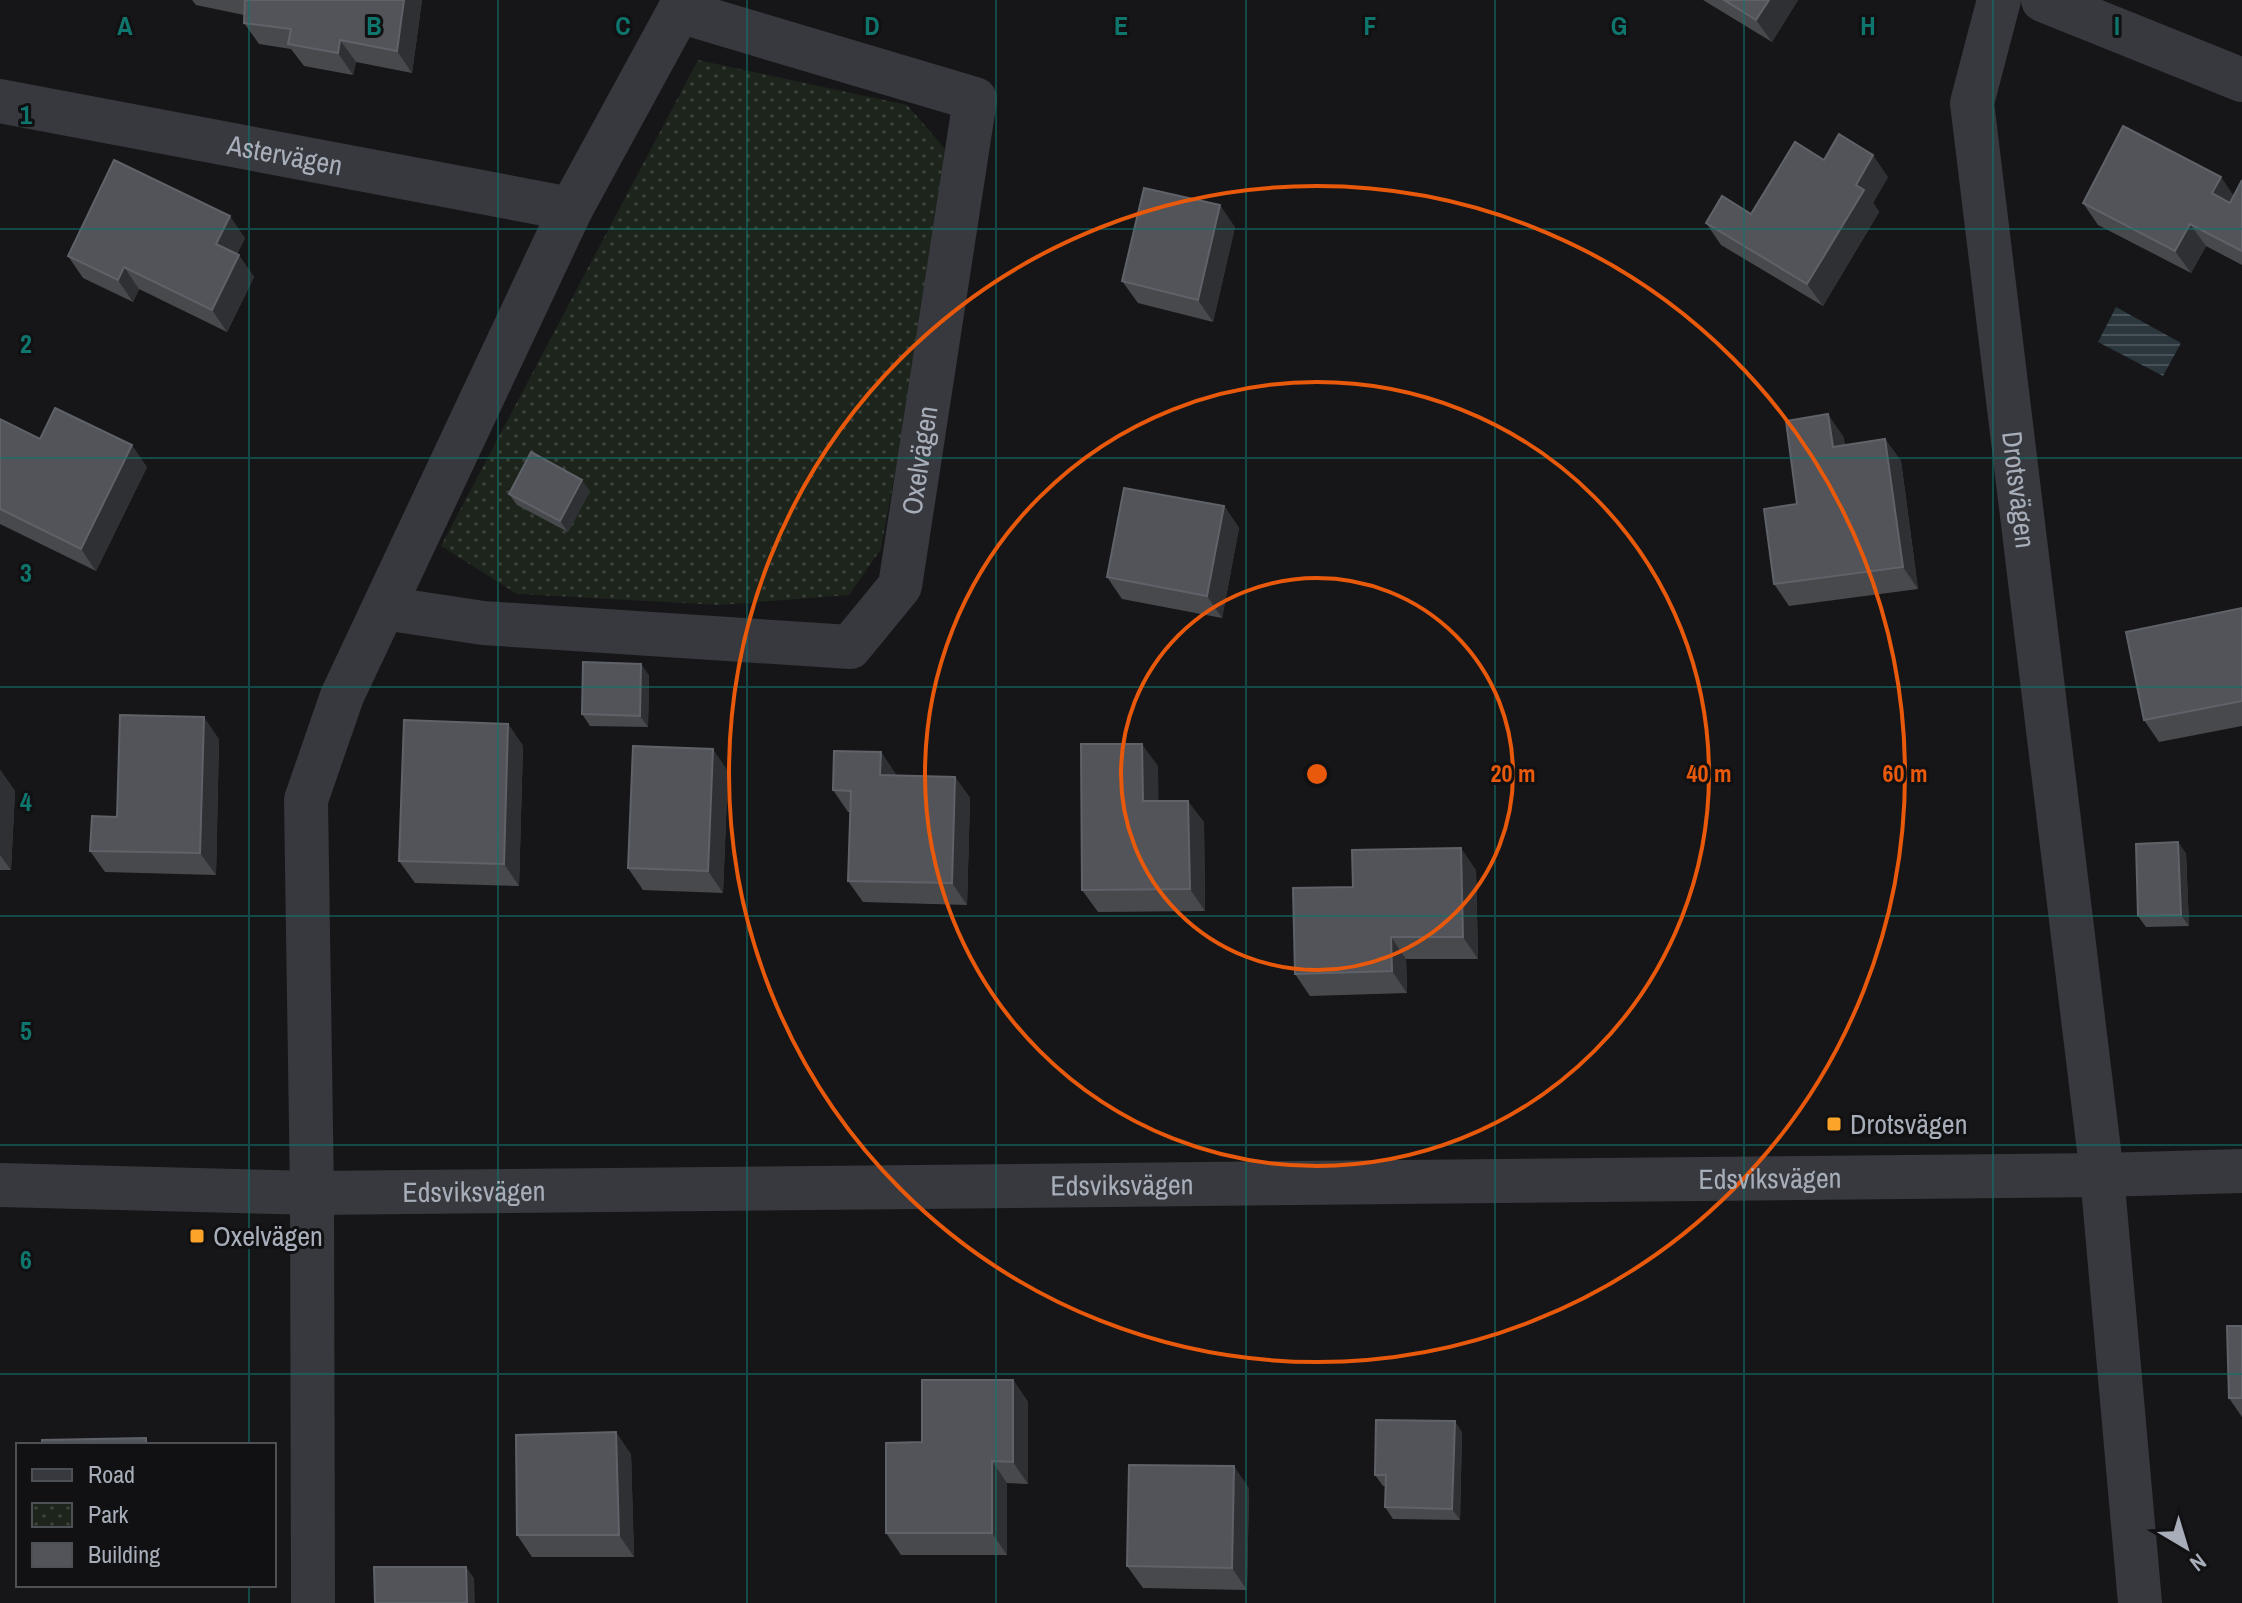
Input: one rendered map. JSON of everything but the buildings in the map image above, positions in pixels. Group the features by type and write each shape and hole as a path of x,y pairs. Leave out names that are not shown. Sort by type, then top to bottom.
{"street":[{"name":"Drotsvägen","path":"1999,0 1972,103 2102,1175 2140,1603"},
{"path":"2043,0 2242,80"},
{"name":"Oxelvägen","path":"313,1603 312,1193 306,800 342,696 571,209 682,6 975,99 900,586 850,647 483,623 384,608"},
{"name":"Astervägen","path":"0,101 571,209"},
{"name":"Edsviksvägen","path":"0,1185 312,1193 2102,1175 2242,1171"}],"green space":[{"path":"698,60 907,105 947,151 943,209 881,549 849,595 720,605 517,594 441,546"}],"shaded area":[{"path":"2116,307 2181,343 2163,376 2098,342"}],"place":[{"name":"Drotsvägen","path":"1834,1124"},
{"name":"Oxelvägen","path":"197,1236"}]}
